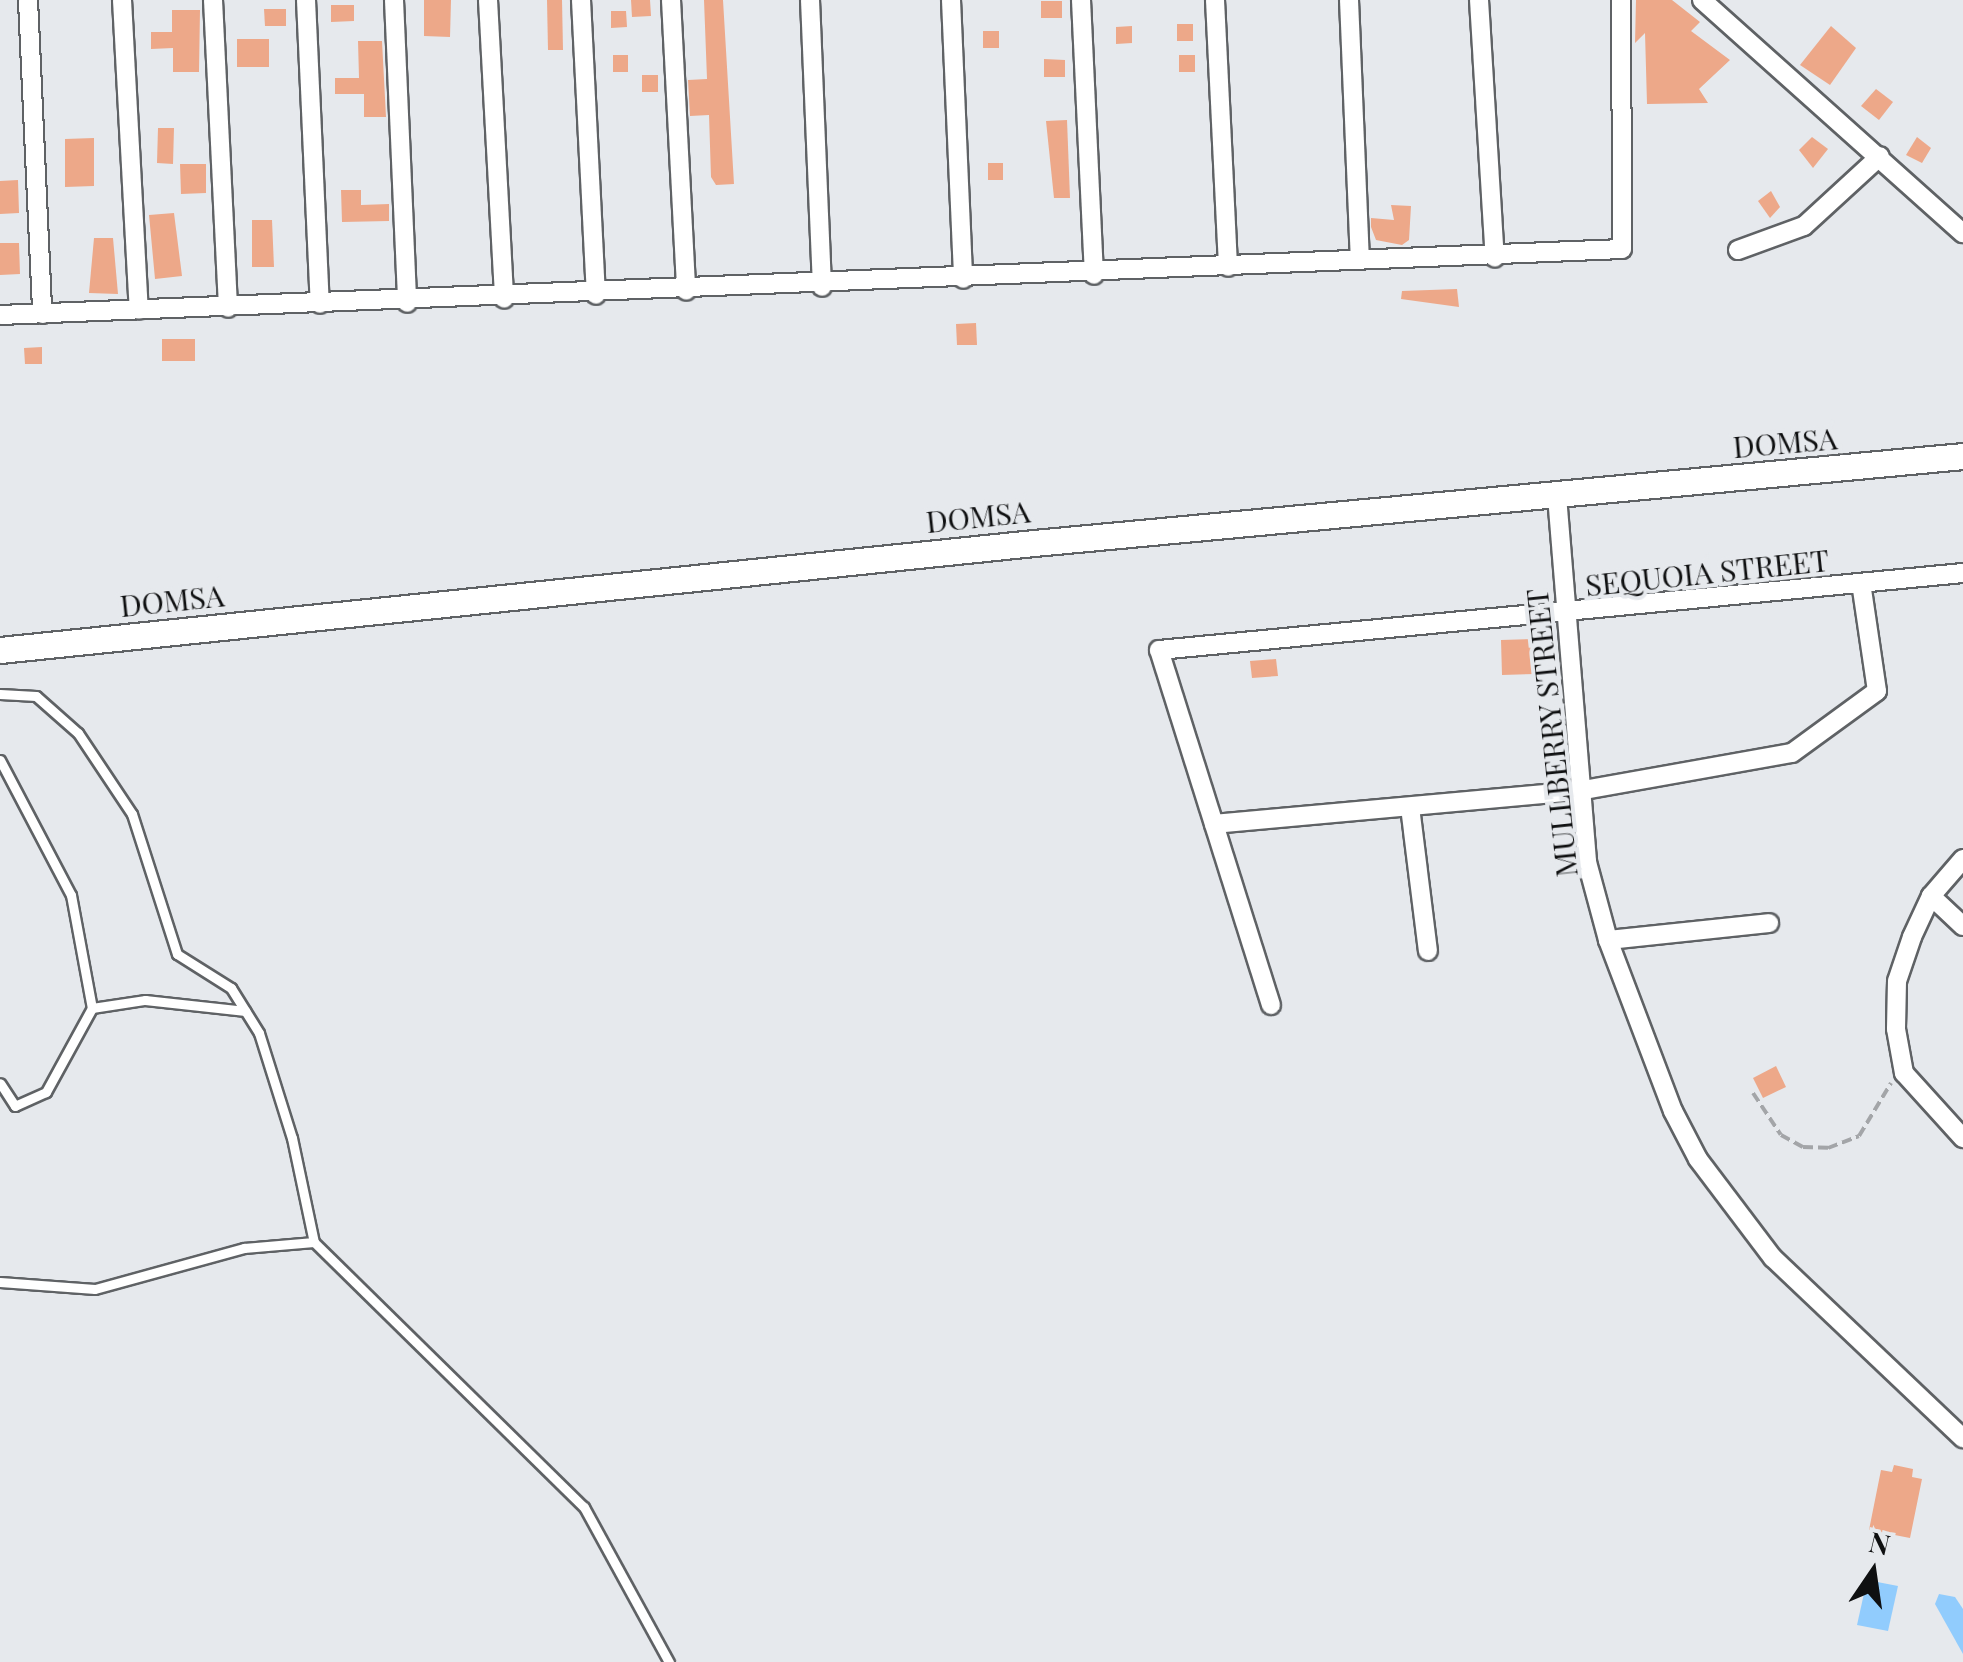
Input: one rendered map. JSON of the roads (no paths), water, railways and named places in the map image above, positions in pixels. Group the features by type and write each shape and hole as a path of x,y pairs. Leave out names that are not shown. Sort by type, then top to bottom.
{"main road":[{"name":"DOMSA","path":"0,650 1963,456"}],"street":[{"path":"28,0 42,314"},
{"path":"122,0 139,310"},
{"path":"213,0 228,308"},
{"path":"306,0 320,304"},
{"path":"394,0 408,303"},
{"path":"488,0 504,298"},
{"path":"581,0 596,295"},
{"path":"671,0 686,291"},
{"path":"810,0 822,287"},
{"path":"952,0 963,279"},
{"path":"1082,0 1094,275"},
{"path":"1215,0 1228,267"},
{"path":"1349,0 1360,260"},
{"path":"1479,0 1495,258"},
{"path":"0,315 822,287 1622,249 1627,222 1621,0"},
{"path":"1702,0 1963,234"},
{"path":"1738,250 1804,226 1880,156"},
{"name":"MULLBERRY STREET","path":"1557,496 1578,791 1587,862 1608,940 1672,1111 1736,1214 1773,1258 1963,1438"},
{"name":"SEQUOIA STREET","path":"1214,824 1158,650 1566,616 1963,572"},
{"path":"1270,1005 1214,824 1578,791 1761,762 1792,753 1877,691 1861,583"},
{"path":"1410,807 1428,951"},
{"path":"1963,859 1932,896 1898,981 1896,1029 1904,1073 1963,1138"},
{"path":"1932,896 1963,926"},
{"path":"1608,940 1769,924"}],"lane":[{"path":"0,694 36,696 78,733 132,814 176,954 231,988 245,1011 276,1083 314,1242 584,1508 669,1662"},
{"path":"0,760 71,895 92,1008 46,1092 16,1106 0,1082"},
{"path":"92,1008 145,1000 245,1011"},
{"path":"0,1282 95,1288 244,1248 314,1242"}],"water":[{"path":"1867,1580 1898,1586 1888,1631 1857,1625"},
{"path":"1939,1594 1955,1597 1963,1609 1963,1654 1935,1604"}]}
